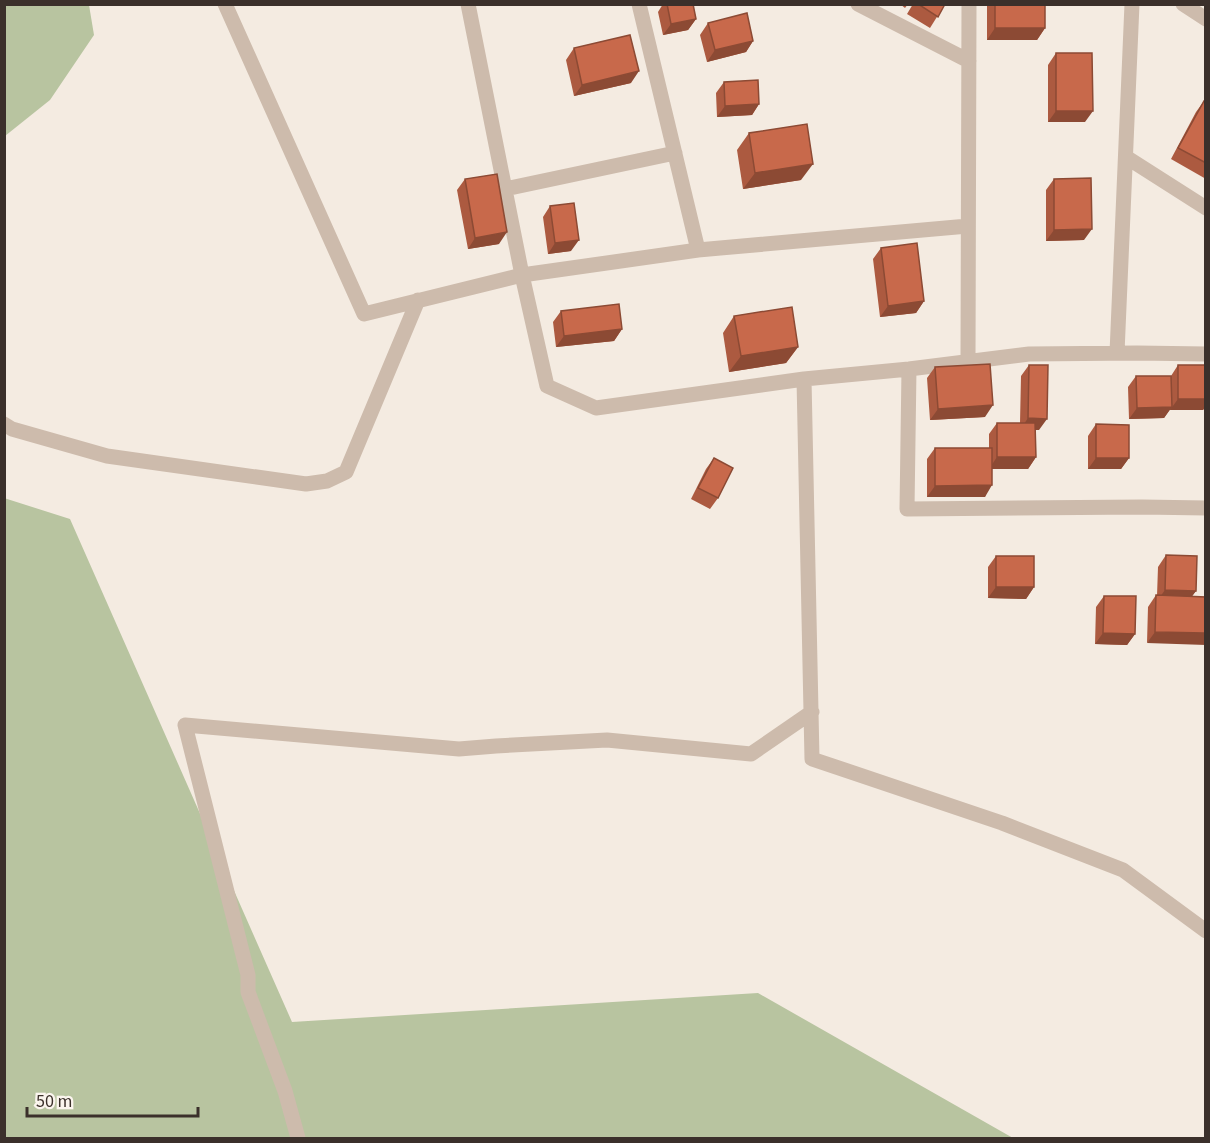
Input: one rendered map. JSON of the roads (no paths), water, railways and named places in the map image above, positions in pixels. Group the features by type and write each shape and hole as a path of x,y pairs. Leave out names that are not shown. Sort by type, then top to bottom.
{"street":[{"path":"225,4 364,314 522,275 698,250 968,226"},
{"path":"468,4 522,275 547,386 596,408 804,379 1029,354 1206,354"},
{"path":"639,4 698,250"},
{"path":"858,4 969,61"},
{"path":"968,362 969,4"},
{"path":"1117,353 1132,4"},
{"path":"1183,4 1206,19"},
{"path":"505,189 675,153"},
{"path":"1126,157 1206,208"},
{"path":"4,424 12,429 106,456 306,484 327,481 346,472 418,300"},
{"path":"909,369 907,509 1206,508"},
{"path":"804,379 812,759 1002,823 1124,870 1206,931"},
{"path":"298,1138 285,1091 248,992 248,975 185,725 459,749 607,740 751,754 812,712"}]}
